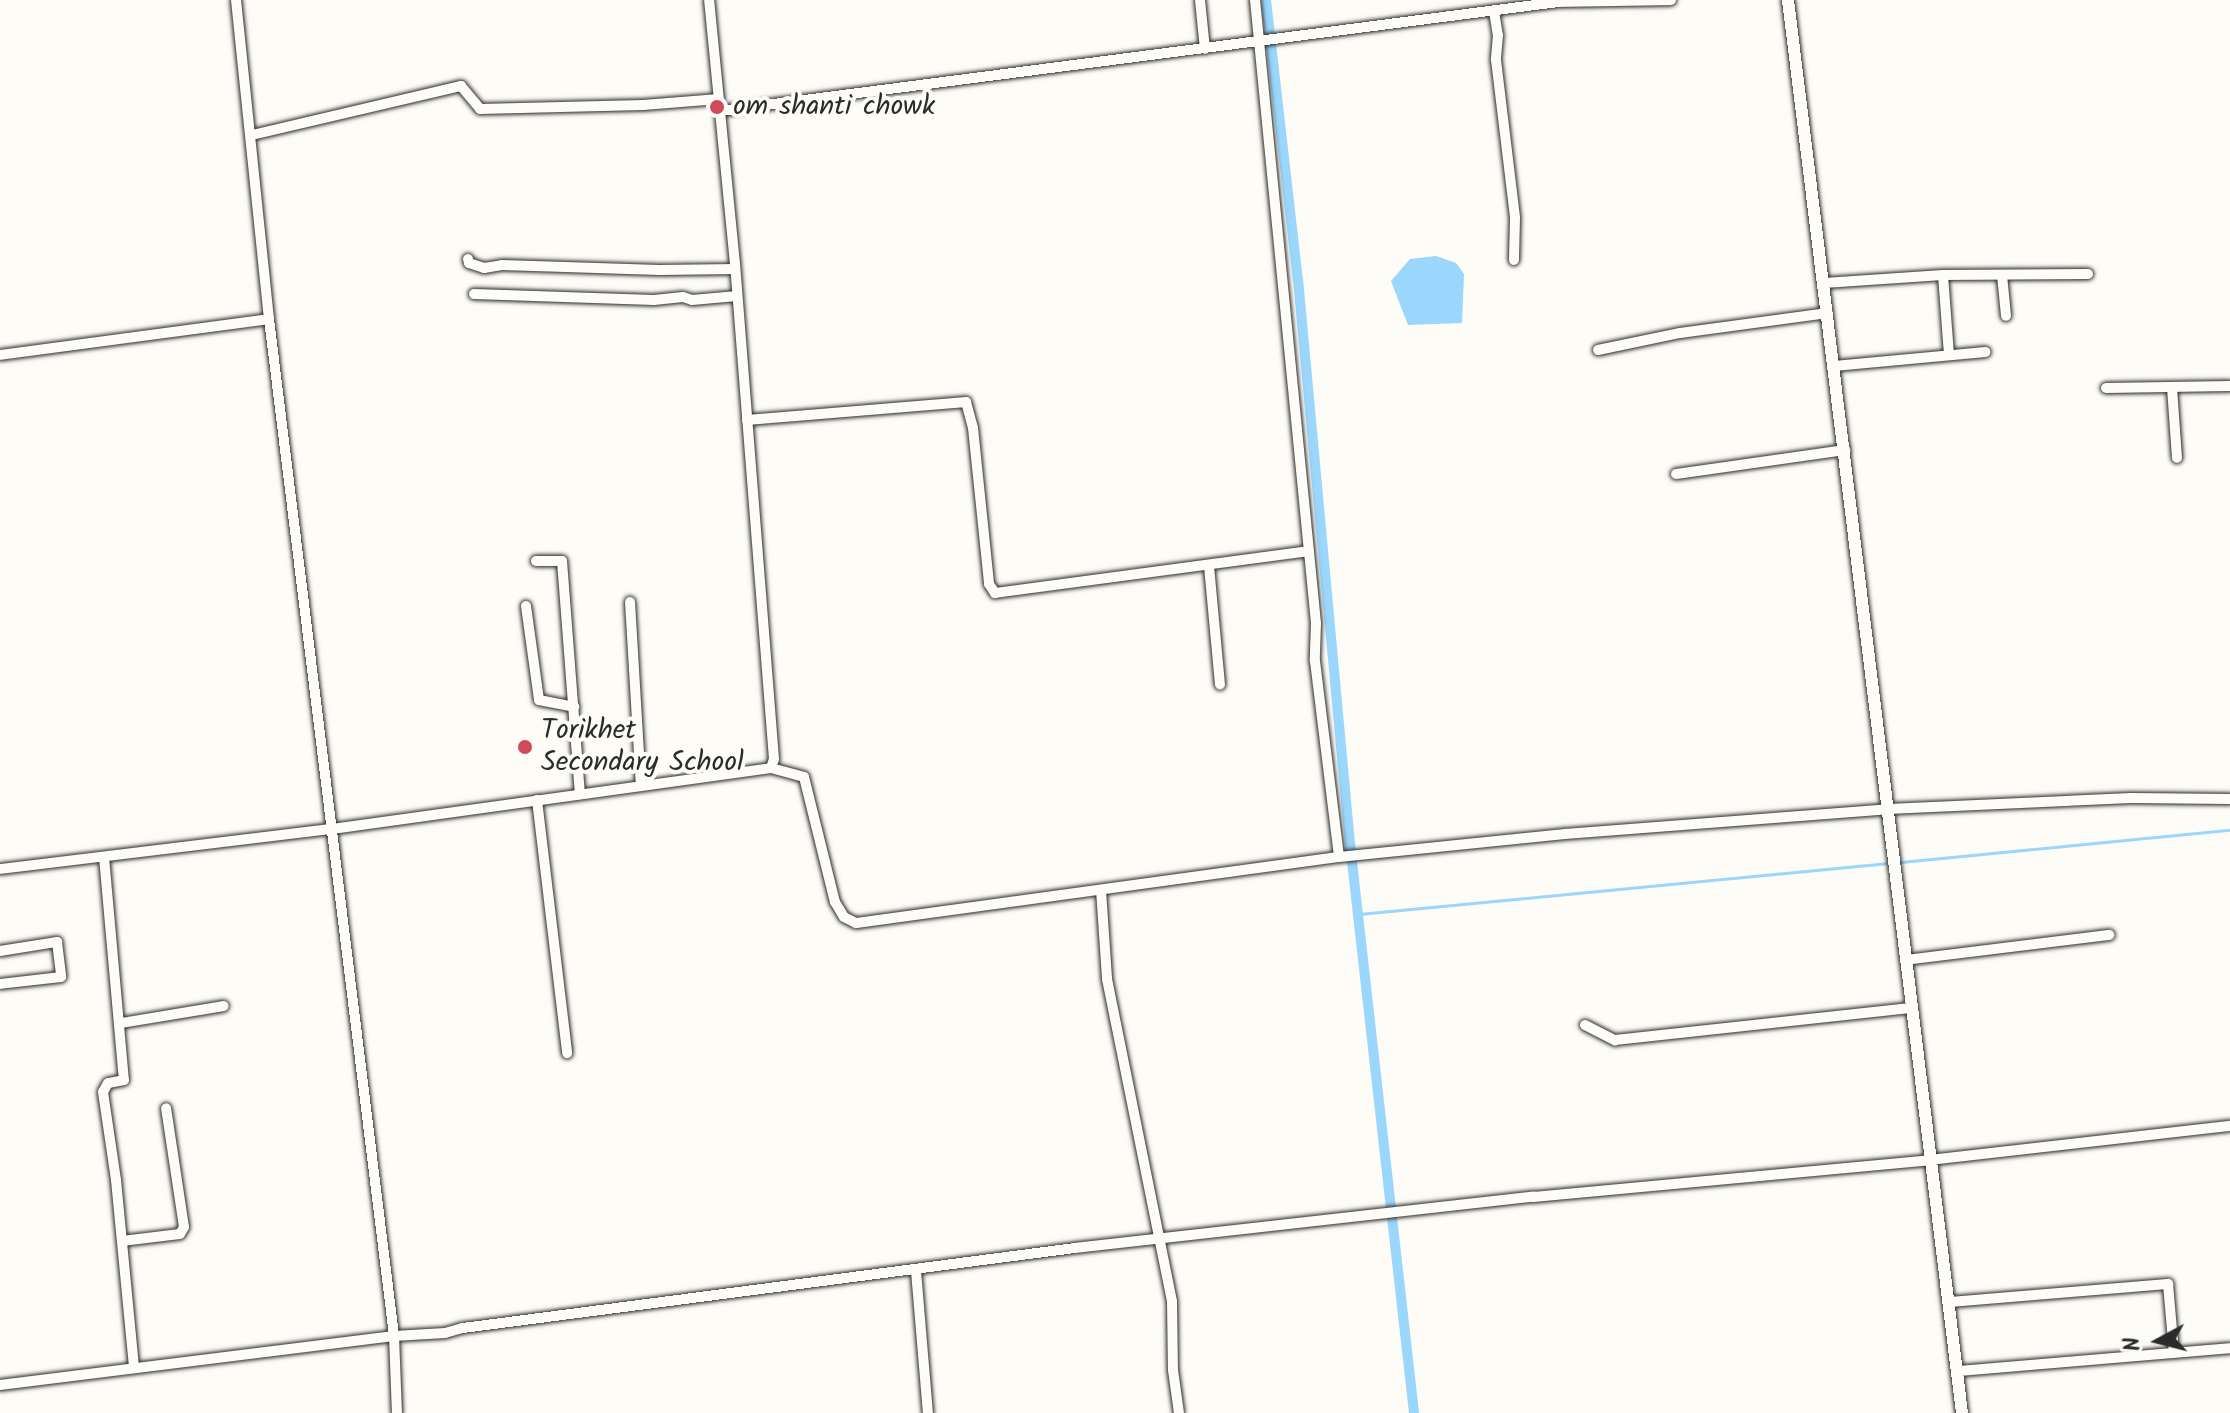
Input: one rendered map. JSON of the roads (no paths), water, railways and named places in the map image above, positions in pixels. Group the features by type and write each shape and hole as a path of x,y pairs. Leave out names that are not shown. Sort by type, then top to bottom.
{"street":[{"path":"236,0 269,319 394,1336 397,1413"},
{"path":"709,0 735,269 774,759 771,768"},
{"path":"1200,0 1205,49"},
{"path":"1255,0 1316,623 1315,661 1343,857"},
{"path":"252,135 461,86 480,109 719,105 1205,49 1558,2 1671,0"},
{"path":"1788,0 1962,1413"},
{"path":"1494,11 1515,218 1514,260"},
{"path":"468,259 469,263 484,268 502,265 735,269"},
{"path":"1824,283 1943,275 2088,274"},
{"path":"1943,275 1949,355"},
{"path":"2002,275 2006,316"},
{"path":"474,294 654,300 737,296"},
{"path":"1598,350 1680,333 1828,313"},
{"path":"0,355 269,319"},
{"path":"1834,366 1985,352"},
{"path":"2106,388 2230,386"},
{"path":"2172,388 2177,458"},
{"path":"747,420 966,402 973,428 989,584 995,593 1308,551"},
{"path":"1676,474 1845,450"},
{"path":"536,561 562,561 580,794"},
{"path":"1209,566 1220,684"},
{"path":"630,602 641,785"},
{"path":"526,606 539,700 574,707"},
{"path":"0,869 332,829 771,768 804,777 835,902 844,917 856,923 1343,857 1565,834 1888,809 2131,798 2230,799"},
{"path":"537,800 567,1053"},
{"path":"104,857 124,1080 108,1083 103,1092 134,1368"},
{"path":"1101,890 1107,979 1172,1301 1179,1413"},
{"path":"1905,960 2109,935"},
{"path":"0,951 57,942 61,977 0,984"},
{"path":"121,1023 224,1006"},
{"path":"1585,1025 1615,1040 1910,1008"},
{"path":"122,1241 180,1234 184,1227 166,1108"},
{"path":"0,1385 394,1336 445,1333 463,1328 1400,1212 1930,1160 2230,1126"},
{"path":"916,1271 928,1413"},
{"path":"1949,1302 2168,1284 2174,1353"},
{"path":"1958,1371 2230,1348"}],"water":[{"path":"1436,256 1456,263 1464,274 1462,323 1408,325 1391,281 1410,259"}],"waterway":[{"path":"1266,0 1298,279 1350,844 1414,1413"},
{"path":"1901,862 2230,830"},
{"path":"1359,914 1889,863"}],"place":[{"name":"om shanti chowk","path":"717,107"},
{"name":"Torikhet Secondary School","path":"525,747"}]}
